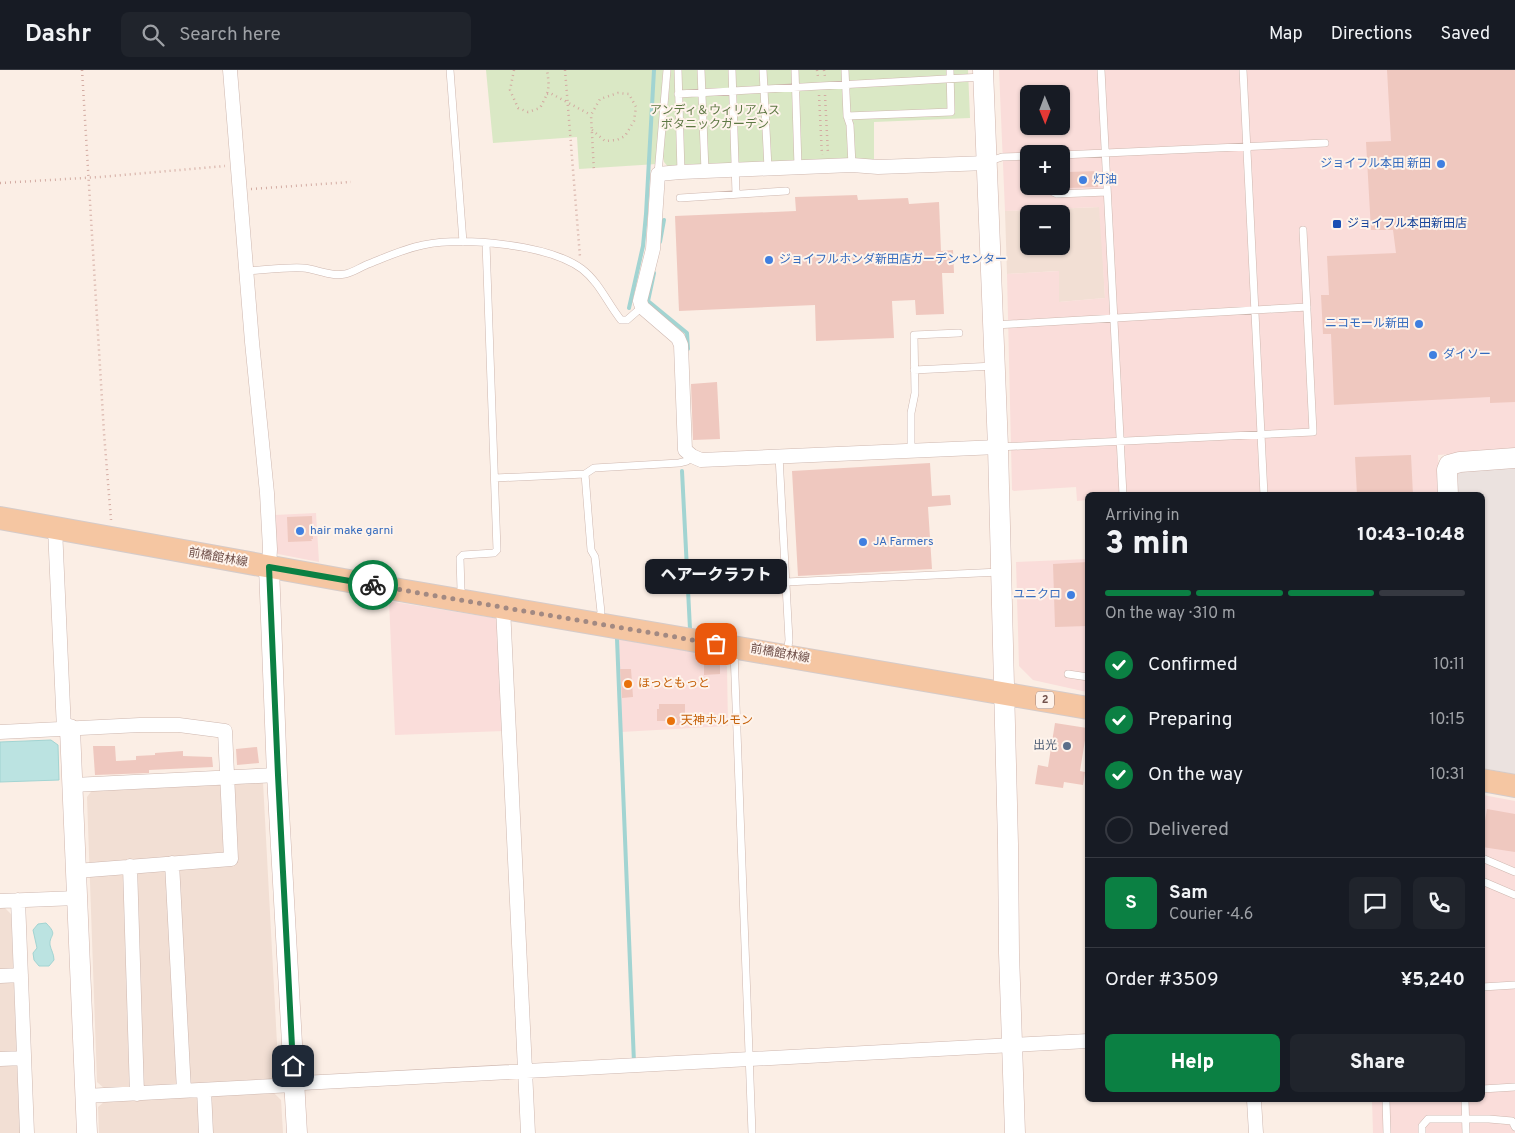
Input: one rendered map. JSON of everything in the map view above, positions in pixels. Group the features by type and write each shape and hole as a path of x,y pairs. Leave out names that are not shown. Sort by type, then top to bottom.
{"main road":[{"name":"前橋館林線","path":"0,518 458,600 1085,707"},
{"path":"1485,781 1515,786"}],"street":[{"path":"230,70 246,271 267,493 278,775 297,1133"},
{"path":"983,74 998,447 1011,1044 1015,1133"},
{"path":"988,162 878,167 852,165 768,168 658,174 653,249 640,295 642,307 678,338 681,345 685,450 701,460 998,447"},
{"path":"1448,492 1447,470 1449,465 1460,462 1515,458"},
{"path":"55,528 67,730 73,785 87,1133"},
{"path":"503,607 528,1133"},
{"path":"0,732 67,730 140,724 225,731 231,859 76,870"},
{"path":"73,785 278,775"},
{"path":"172,863 184,1091"},
{"path":"130,866 137,1094"},
{"path":"0,901 77,898"},
{"path":"18,900 27,1133"},
{"path":"0,976 21,975"},
{"path":"85,1096 294,1085 312,1082 1085,1041"},
{"path":"0,1059 24,1058"},
{"path":"204,1090 206,1133"},
{"path":"1254,1102 1256,1133"}],"lane":[{"path":"450,70 463,242"},
{"path":"658,174 667,70"},
{"path":"678,70 681,172"},
{"path":"701,70 705,171"},
{"path":"732,70 736,194"},
{"path":"763,70 768,168"},
{"path":"795,70 798,167"},
{"path":"845,70 852,165"},
{"path":"847,116 952,112 950,70"},
{"path":"1101,70 1122,492"},
{"path":"1243,70 1264,492"},
{"path":"678,94 950,79 983,74"},
{"path":"1070,155 1325,142"},
{"path":"988,162 1002,158 1020,157"},
{"path":"680,198 786,190"},
{"path":"1070,193 1107,192"},
{"path":"998,447 1313,432 1303,230"},
{"path":"246,271 300,268 330,274 344,274 385,257 423,245 463,242 486,243 517,246 548,254 580,268 590,276 621,320 627,320 642,307"},
{"path":"458,600 460,590 460,558 463,555 494,553 497,550 486,243"},
{"path":"993,325 1307,308"},
{"path":"911,451 911,413 915,393 914,335 959,333"},
{"path":"914,370 995,366"},
{"path":"495,478 585,474 594,468 679,463 687,461 692,456"},
{"path":"779,456 789,640 786,656"},
{"path":"585,474 591,550 595,557 601,612 597,624"},
{"path":"786,582 1001,572"},
{"path":"734,647 752,1133"},
{"path":"1068,674 1085,677"},
{"path":"1485,859 1515,872"},
{"path":"1485,882 1515,895"},
{"path":"1485,987 1515,986"},
{"path":"1485,1089 1515,1087"},
{"path":"1386,1102 1387,1133"},
{"path":"1465,1102 1466,1133"},
{"path":"1422,1133 1422,1126 1428,1119 1512,1121 1515,1128"}],"path":[{"path":"82,70 104,432 113,539"},
{"path":"514,70 510,90 518,108 528,112 540,108 547,94 550,87 547,70"},
{"path":"565,70 580,268"},
{"path":"817,70 822,87 825,166"},
{"path":"824,70 822,87 825,166"},
{"path":"547,94 550,93 568,101 592,115"},
{"path":"592,130 605,140 617,140 625,136 634,121 636,108 629,94 618,93 600,99 592,115 592,130 594,172"},
{"path":"0,183 89,178 238,165"},
{"path":"240,190 351,182"}],"shaded area":[{"path":"999,70 1515,70 1515,450 1438,455 1440,492 1085,492 1085,500 1077,501 1076,487 1012,490 1007,274 1059,271 1059,302 1105,298 1099,207 1070,208 1070,205 1020,205 1020,210 1005,211"},
{"path":"1100,207 1105,298 1059,302 1058,271 1007,274 1005,211 1020,210 1020,255 1070,255 1070,208"},
{"path":"1515,468 1515,774 1485,768 1485,492 1455,492 1454,476 1462,470"},
{"path":"316,513 319,562 278,554 275,551 274,515"},
{"path":"1085,559 1085,692 1033,680 1019,666 1016,562"},
{"path":"389,601 500,619 504,731 395,735"},
{"path":"617,639 722,657 727,667 728,726 621,732"},
{"path":"263,782 279,1081 105,1089 97,1082 87,797 93,789"},
{"path":"1485,795 1515,801 1515,1133 1373,1133 1372,1102 1485,1102"},
{"path":"0,907 4,907 11,914 20,1133 0,1133"},
{"path":"274,1093 281,1100 283,1133 99,1133 98,1107 105,1101"}],"green space":[{"path":"486,70 663,70 657,164 579,169 577,137 493,143"},
{"name":"アンディ＆ウィリアムス ボタニックガーデン","path":"671,70 968,70 970,118 874,122 874,160 851,158 669,168 664,162 663,156"}],"water":[{"path":"51,740 58,745 59,780 0,782 0,742"},
{"path":"46,923 53,933 50,945 54,960 49,966 39,966 34,960 33,953 37,948 33,930 38,924"}],"building":[{"path":"1387,70 1515,70 1515,402 1490,403 1490,397 1334,405 1331,334 1323,334 1321,295 1329,295 1327,256 1396,253 1393,230 1371,230 1366,142 1391,141"},
{"name":"灯油","path":"1098,171 1098,187 1070,188 1070,172"},
{"name":"ジョイフルホンダ新田店ガーデンセンター","path":"857,195 858,200 908,198 909,204 939,202 941,251 953,250 954,273 942,273 944,314 916,315 915,300 892,301 894,338 816,341 815,305 679,311 675,216 796,211 795,197"},
{"path":"717,382 720,439 693,440 691,384"},
{"path":"1411,455 1413,492 1357,492 1355,457"},
{"name":"JA Farmers","path":"930,463 932,496 950,495 951,505 928,507 932,569 798,576 792,471"},
{"path":"312,516 312,541 288,542 287,517"},
{"name":"ユニクロ","path":"1085,562 1085,626 1055,627 1053,564"},
{"path":"704,660 720,660 720,674 704,675"},
{"path":"620,669 631,669 633,697 622,698"},
{"path":"659,704 685,704 685,725 666,725 666,721 657,721"},
{"name":"出光","path":"1055,723 1085,728 1080,771 1085,772 1083,785 1064,782 1063,788 1035,784 1038,765 1048,767"},
{"path":"93,746 115,746 116,761 136,760 136,756 155,755 155,753 183,751 183,756 212,757 213,767 149,770 149,773 95,775"},
{"path":"257,747 259,763 237,765 236,749"},
{"path":"1487,809 1515,814 1515,852 1485,847"}],"waterway":[{"path":"629,308 643,246 654,70"},
{"path":"660,242 664,220"},
{"path":"654,273 648,301 687,333 688,349"},
{"path":"682,471 690,629"},
{"path":"617,639 634,1063"}],"way so far":[{"path":"373,585 716,644"}],"place":[{"name":"ジョイフル本田 新田","path":"1441,164"},
{"name":"灯油","path":"1083,180"},
{"name":"ジョイフル本田新田店","path":"1337,224"},
{"name":"ジョイフルホンダ新田店ガーデンセンター","path":"769,260"},
{"name":"ニコモール新田","path":"1419,324"},
{"name":"ダイソー","path":"1433,355"},
{"name":"hair make garni","path":"300,531"},
{"name":"JA Farmers","path":"863,542"},
{"name":"ユニクロ","path":"1071,595"},
{"name":"ヘアークラフト","path":"716,644"},
{"name":"ほっともっと","path":"628,684"},
{"name":"天神ホルモン","path":"671,721"},
{"name":"出光","path":"1067,746"}],"route":[{"path":"293,1066 269,567 373,585"}]}
